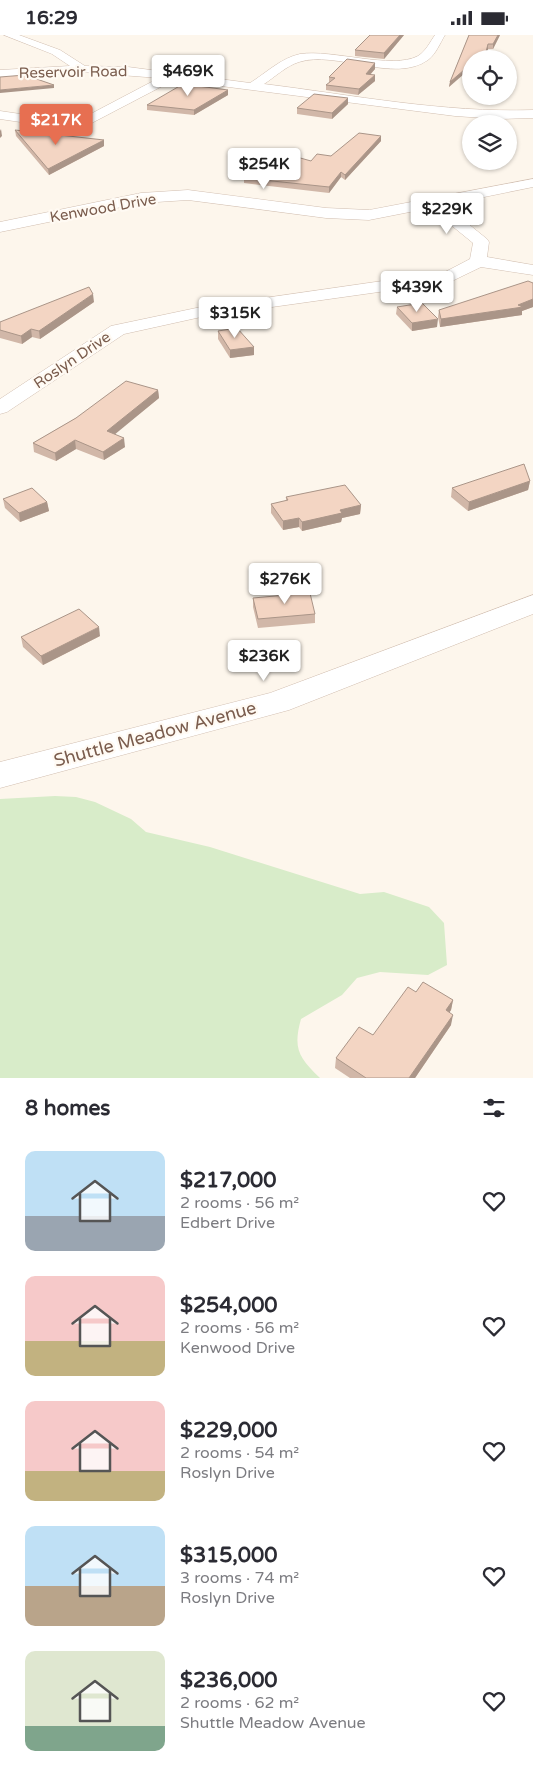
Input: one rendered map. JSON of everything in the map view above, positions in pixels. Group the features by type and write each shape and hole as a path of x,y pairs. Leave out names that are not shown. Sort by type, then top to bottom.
{"street":[{"path":"9,35 56,52 82,69"},
{"path":"253,86 298,58 322,56 398,63 421,59 431,50 440,35"},
{"name":"Reservoir Road","path":"0,74 82,69 173,76 455,112 500,115 533,114"},
{"path":"0,115 61,124 86,122 173,76"},
{"name":"Kenwood Drive","path":"0,227 141,198 188,195 326,213 360,214 432,203 533,183"},
{"path":"432,203 481,242 478,261 533,270"},
{"name":"Roslyn Drive","path":"0,408 118,329 200,312 450,277 478,261"},
{"name":"Shuttle Meadow Avenue","path":"0,775 278,702 533,604"}],"green space":[{"path":"55,796 76,797 95,802 131,819 146,832 210,847 360,894 384,892 429,907 444,923 447,965 428,975 380,972 357,978 342,995 301,1019 298,1037 299,1051 302,1058 320,1078 0,1078 0,799"}],"building":[{"path":"370,35 400,35 384,53 355,50"},
{"path":"469,35 498,35 493,44 488,44 486,50 463,50"},
{"path":"462,52 462,72 450,82"},
{"path":"347,59 375,63 366,74 375,75 359,89 326,85 335,78 329,77"},
{"path":"25,75 54,85 0,90 0,77"},
{"path":"183,84 228,90 194,110 147,105"},
{"path":"314,94 348,98 332,113 297,108"},
{"path":"15,130 104,140 48,169"},
{"path":"359,133 381,136 345,175 341,172 329,187 244,178 272,150 311,161 317,154 331,156"},
{"path":"528,281 533,283 533,299 518,305 523,307 441,319 439,310"},
{"path":"89,287 93,294 39,331 31,329 21,336 0,330 0,322"},
{"path":"422,303 438,319 412,323 397,307"},
{"path":"237,328 254,347 230,350 218,331"},
{"path":"126,381 158,390 107,431 124,438 103,452 75,440 55,453 33,443 76,418"},
{"path":"524,464 530,481 469,502 452,488"},
{"path":"345,485 361,505 340,510 342,513 302,522 299,518 283,521 271,504 288,500 286,497"},
{"path":"32,488 47,502 19,513 3,499"},
{"path":"309,589 315,614 258,619 253,598 286,595 285,591"},
{"path":"79,609 99,627 41,656 21,637"},
{"path":"423,982 453,1000 446,1010 453,1015 409,1078 366,1078 336,1058 359,1027 373,1035 408,987 416,992"}]}
